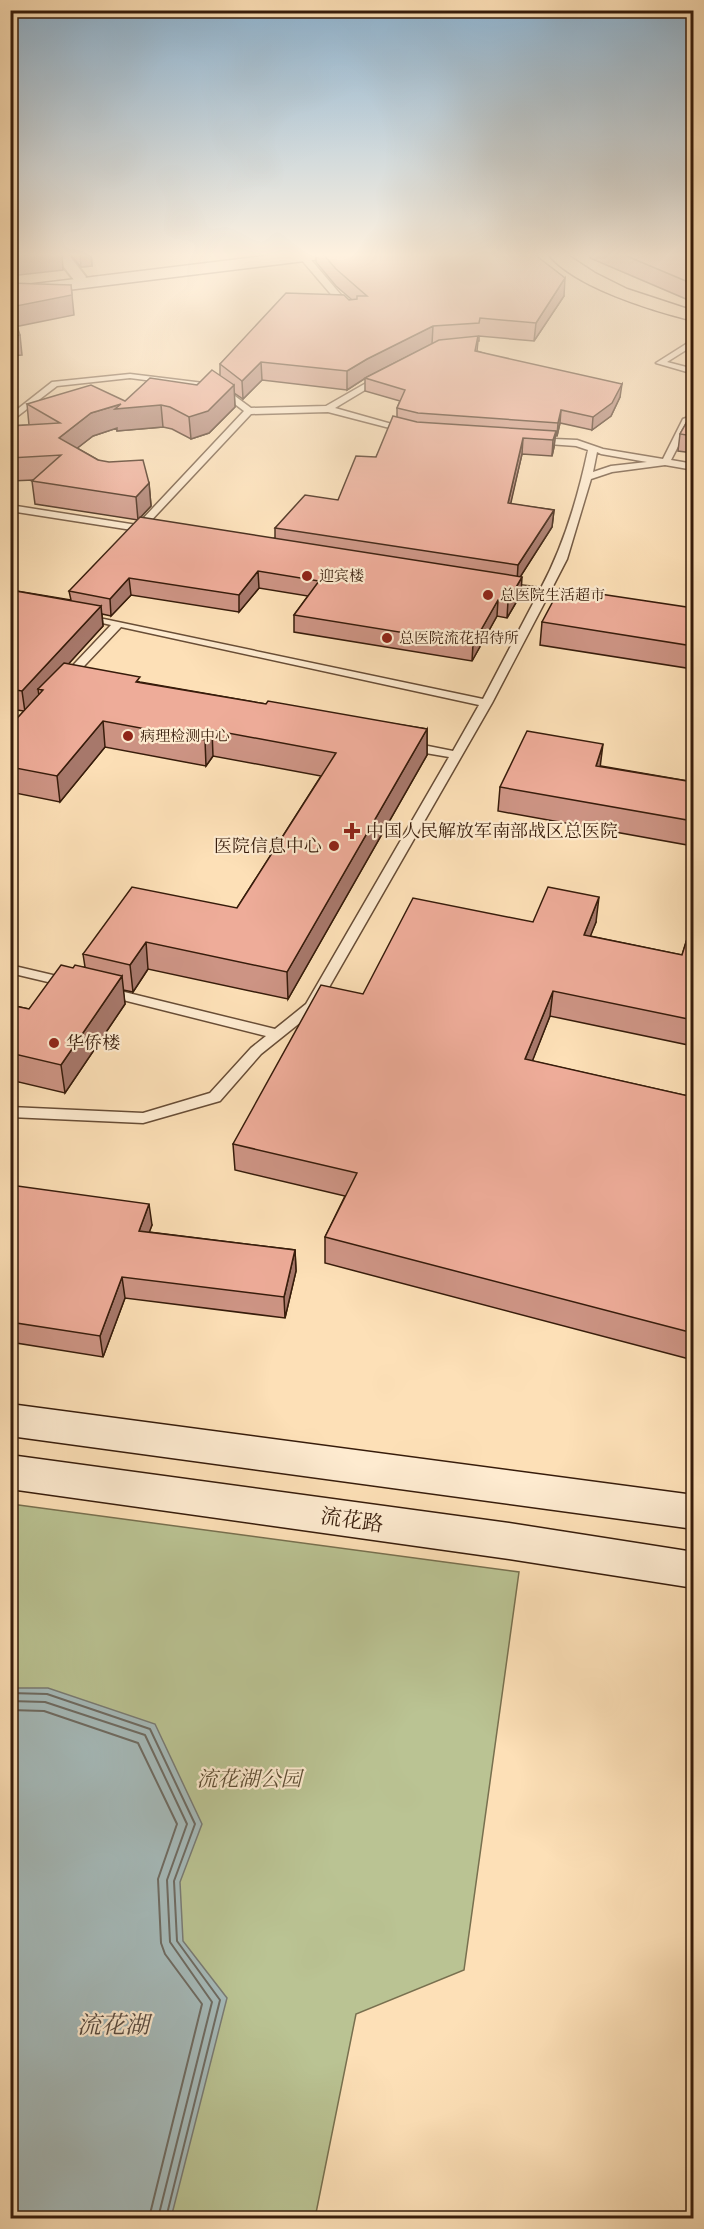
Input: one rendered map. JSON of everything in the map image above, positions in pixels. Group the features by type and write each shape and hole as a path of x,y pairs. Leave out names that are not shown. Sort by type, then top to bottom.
{"street":[{"path":"10,1420 693,1512"},
{"name":"流花路","path":"10,1472 509,1541 693,1570"}],"lane":[{"path":"667,358 660,363 693,372"},
{"path":"328,409 390,372"},
{"path":"10,420 55,384 130,376 217,387 249,411 328,409 417,432"},
{"path":"123,545 249,411"},
{"path":"666,462 687,419 693,417"},
{"path":"520,439 577,443 693,466"},
{"path":"10,1112 143,1118 215,1097 256,1051 311,1007 486,703 562,559 587,477 593,448"},
{"path":"587,477 611,470 666,462"},
{"path":"10,508 162,532"},
{"path":"487,583 544,592"},
{"path":"72,614 486,703"},
{"path":"64,685 118,624"},
{"path":"398,744 456,755"},
{"path":"10,969 278,1034"}],"green space":[{"name":"流花湖公园","path":"11,1504 519,1572 464,1970 356,2014 315,2218 11,2218"}],"water":[{"name":"流花湖","path":"11,1688 48,1688 155,1724 202,1824 180,1882 183,1941 227,1998 171,2218 11,2218"}],"building":[{"path":"226,358 369,358 347,371 261,362 242,381 220,364"},
{"path":"404,358 506,358 622,384 612,403 593,417 561,410 558,423 418,413 397,408 405,390 365,378"},
{"path":"212,370 234,385 208,411 189,417 161,405 115,409 121,404 91,413 59,438 98,460 109,462 143,460 149,483 136,497 32,481 61,455 10,458 10,426 60,423 27,404 91,385 125,401 150,378 197,385"},
{"path":"693,411 693,436 680,434"},
{"path":"393,416 417,422 556,431 553,440 523,438 508,503 554,510 518,565 275,528 305,495 338,500 356,456 376,457"},
{"path":"140,517 522,577 508,601 498,600 473,644 294,615 319,581 258,571 239,595 129,578 110,599 69,591"},
{"path":"560,588 693,608 693,646 542,622"},
{"path":"10,590 101,606 22,691 10,689"},
{"path":"64,663 140,677 136,682 266,704 268,701 427,729 287,972 146,942 130,965 83,954 132,887 237,908 336,753 212,730 205,740 103,721 57,776 10,767 10,726 43,690 38,689"},
{"path":"527,731 603,744 596,766 693,782 693,821 500,787"},
{"path":"548,887 599,897 584,935 682,955 693,920 693,1020 553,991 525,1059 693,1097 693,1333 325,1237 357,1173 233,1144 321,985 363,994 413,898 533,922"},
{"path":"61,965 73,968 75,965 122,976 61,1065 10,1053 10,1005 29,1009"},
{"path":"10,1185 149,1204 139,1231 295,1250 284,1297 122,1277 100,1336 10,1322"}],"place":[{"name":"迎宾楼","path":"307,576"},
{"name":"总医院生活超市","path":"488,595"},
{"name":"总医院流花招待所","path":"387,638"},
{"name":"病理检测中心","path":"128,736"},
{"name":"中国人民解放军南部战区总医院","path":"352,831"},
{"name":"医院信息中心","path":"334,846"},
{"name":"华侨楼","path":"54,1043"}]}
